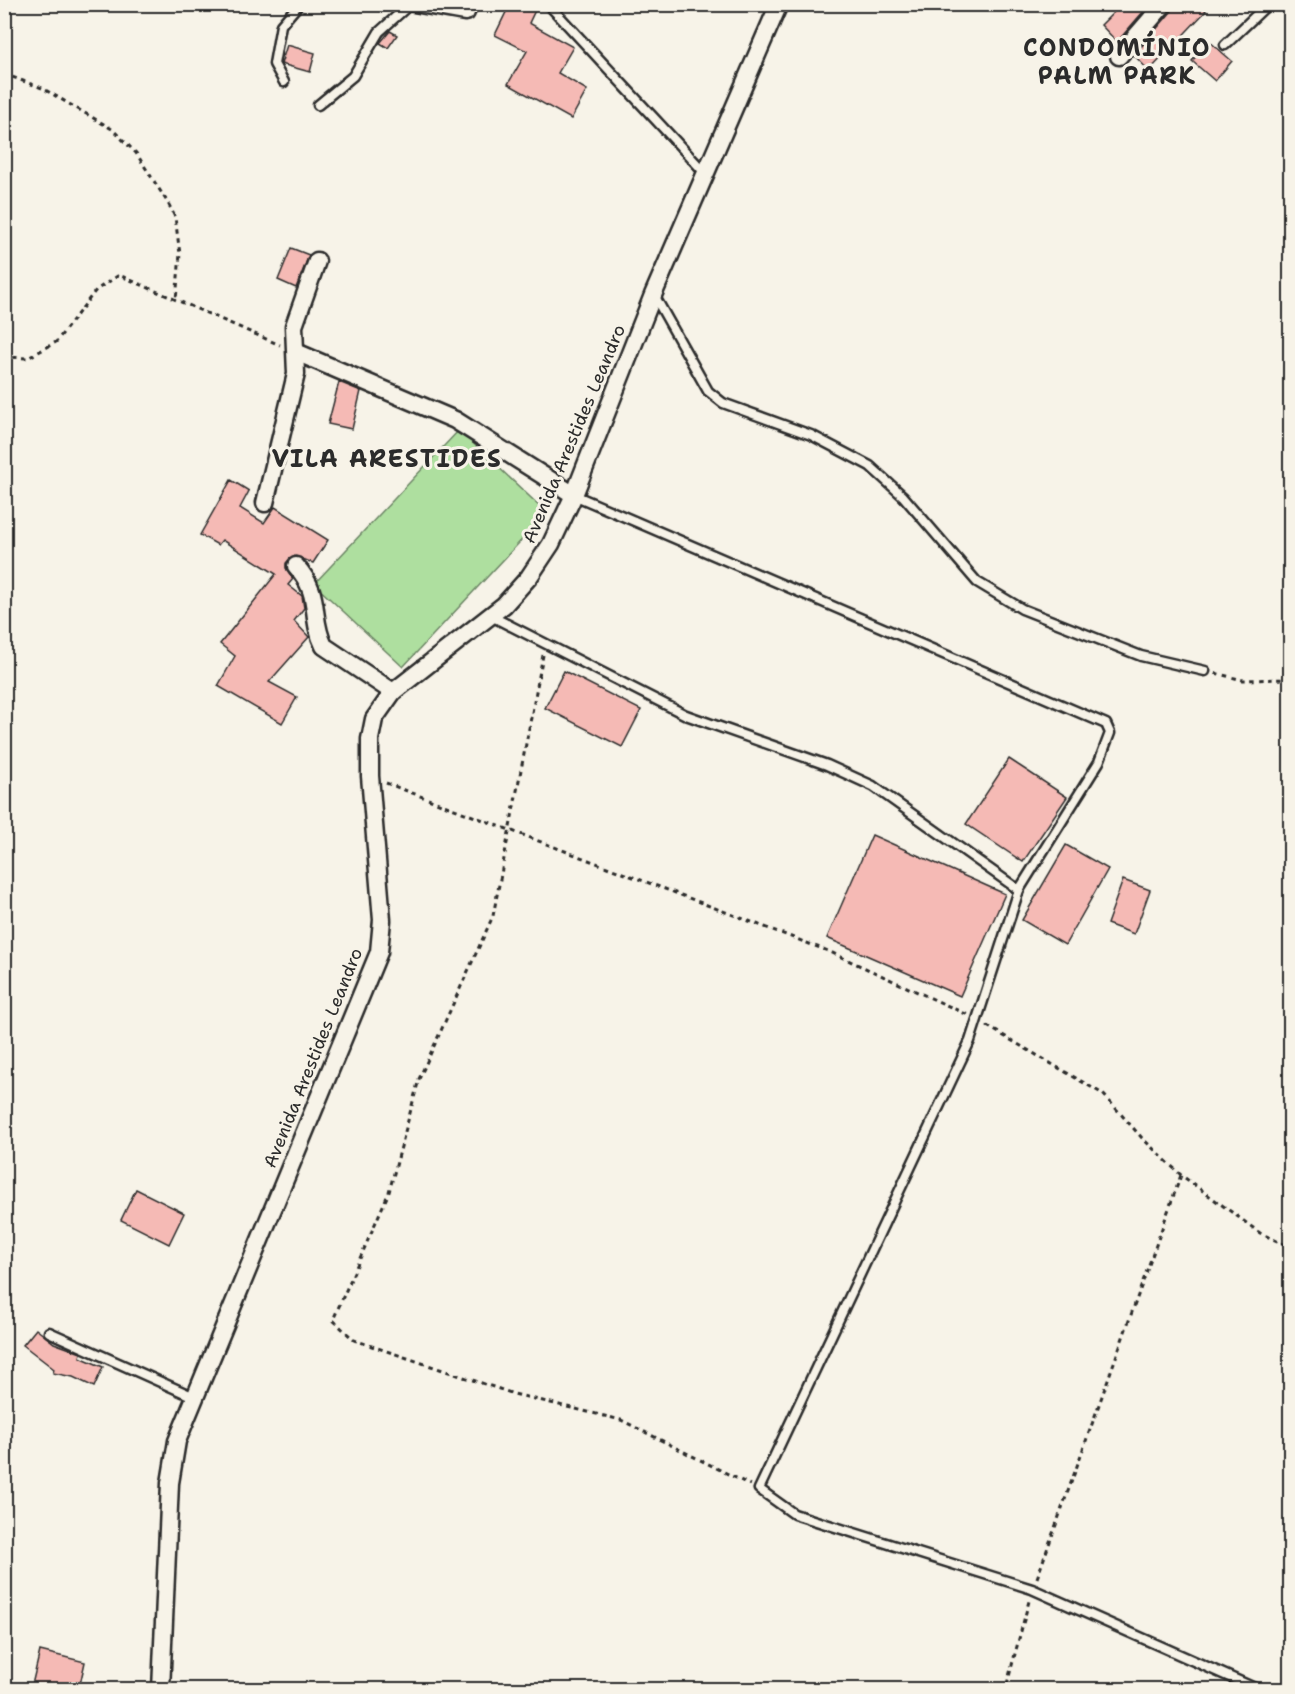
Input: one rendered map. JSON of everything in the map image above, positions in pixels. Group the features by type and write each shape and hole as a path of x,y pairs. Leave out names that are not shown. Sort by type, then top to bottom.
{"street":[{"name":"Avenida Arestides Leandro","path":"161,1689 170,1483 177,1441 379,952 382,920 370,776 371,729 379,708 393,692 504,605 539,563 573,495 653,295 707,175 779,4"},
{"path":"1119,56 1164,4"},
{"path":"265,503 294,387 296,352 294,326 317,261"},
{"path":"296,352 455,420 573,495"},
{"path":"296,566 312,586 319,635 324,646 393,692"}],"lane":[{"path":"284,82 274,64 281,25 298,4"},
{"path":"318,105 353,76 379,32 410,5 465,16 469,15 474,4"},
{"path":"548,4 707,175"},
{"path":"1225,45 1268,4"},
{"path":"653,295 708,391 715,399 811,435 870,466 903,496 977,582 1022,609 1130,652 1205,671"},
{"path":"573,495 1106,724 1110,733 1099,762 1019,890 965,1052 759,1489 794,1514 1032,1589 1259,1689"},
{"path":"491,616 686,715 827,765 873,786 1019,890"},
{"path":"49,1332 194,1397"}],"path":[{"path":"4,74 42,88 112,129 136,153 168,203 174,217 180,254 176,300"},
{"path":"4,357 28,358 56,342 96,290 119,275 296,352"},
{"path":"545,644 493,916 419,1079 389,1192 333,1320 354,1340 514,1394 621,1420 759,1489"},
{"path":"1205,671 1243,680 1290,679"},
{"path":"370,776 828,951 977,1020 1103,1094 1142,1138 1181,1175 1260,1233 1290,1247"},
{"path":"1007,1684 1032,1589 1181,1175"}],"green space":[{"path":"459,430 547,513 403,667 314,584"}],"building":[{"path":"510,4 538,4 529,23 573,47 558,73 587,90 571,119 508,84 527,51 495,35"},
{"path":"1122,4 1150,4 1117,42 1101,25"},
{"path":"1174,4 1200,4 1206,11 1149,71 1134,55 1172,11"},
{"path":"390,31 397,35 388,48 380,43"},
{"path":"1209,41 1232,61 1215,81 1192,61"},
{"path":"287,45 315,53 310,72 281,64"},
{"path":"291,248 309,255 296,288 278,280"},
{"path":"339,382 361,391 352,429 328,424"},
{"path":"231,480 249,491 240,508 264,523 275,507 328,540 313,563 295,556 286,563 286,568 293,579 288,585 302,596 304,608 294,621 309,637 269,682 297,697 282,723 218,686 235,656 220,644 276,574 222,540 218,545 200,535"},
{"path":"564,671 641,710 622,747 545,708"},
{"path":"1009,759 1067,797 1023,862 966,824"},
{"path":"872,835 1005,894 960,996 827,938"},
{"path":"1066,845 1108,869 1065,945 1022,920"},
{"path":"1123,880 1150,890 1134,934 1107,924"},
{"path":"136,1189 184,1213 169,1244 121,1220"},
{"path":"36,1329 54,1343 81,1353 80,1357 103,1367 94,1387 73,1377 53,1373 54,1369 23,1345"},
{"path":"40,1651 85,1662 79,1689 31,1689"}],"district":[{"name":"CONDOMÍNIO PALM PARK","path":"1117,62"},
{"name":"VILA ARESTIDES","path":"387,459"}]}
